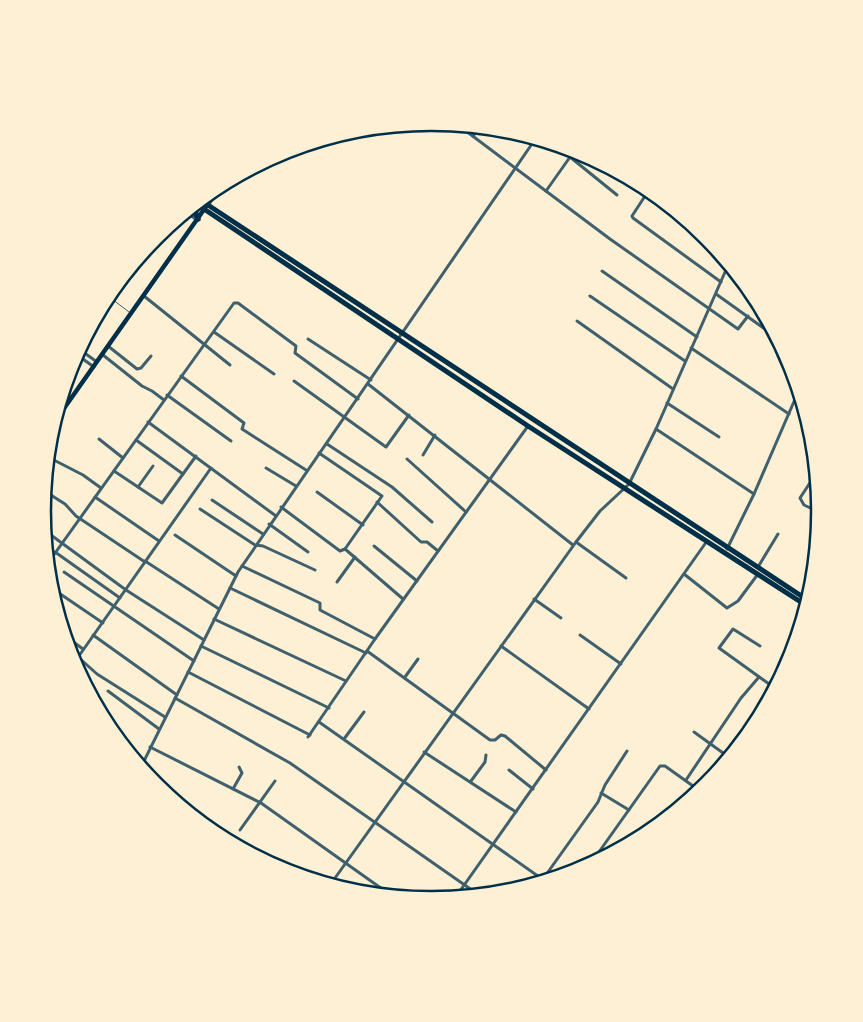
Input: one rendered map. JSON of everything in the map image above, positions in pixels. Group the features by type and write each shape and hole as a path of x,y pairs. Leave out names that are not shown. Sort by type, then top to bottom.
{"highway":[{"path":"206,207 403,332 707,541 801,602"},
{"path":"206,207 528,426 728,547 802,596"},
{"path":"196,212 197,219"}],"main road":[{"path":"66,407 206,207"}],"street":[{"path":"469,133 609,238 739,329 748,316"},
{"path":"144,760 236,576 255,545 306,470 327,444 370,382 531,144"},
{"path":"546,191 570,157"},
{"path":"571,157 616,195"},
{"path":"645,196 632,217 721,282"},
{"path":"192,216 197,219"},
{"path":"602,271 697,337"},
{"path":"335,878 376,824 424,752 573,545 600,511 627,486 656,429 726,271"},
{"path":"716,294 765,329"},
{"path":"144,296 230,365"},
{"path":"590,296 686,361"},
{"path":"120,598 55,552 233,304 237,303 296,346 295,353 358,399"},
{"path":"577,321 673,389"},
{"path":"214,332 274,374"},
{"path":"308,339 370,382 489,481 573,545"},
{"path":"108,346 137,369 141,368 151,356"},
{"path":"691,348 789,414"},
{"path":"85,353 97,362"},
{"path":"103,355 142,386 164,400"},
{"path":"83,359 94,367"},
{"path":"181,376 243,422 242,429 306,470"},
{"path":"294,381 387,447 409,415"},
{"path":"167,395 231,442"},
{"path":"724,552 754,494 795,399"},
{"path":"667,403 719,437"},
{"path":"148,422 276,516"},
{"path":"188,672 309,736 403,599 528,426"},
{"path":"656,429 754,494"},
{"path":"422,455 435,435"},
{"path":"99,438 123,458"},
{"path":"136,440 183,474"},
{"path":"327,444 392,487 432,522"},
{"path":"281,507 340,551 345,549 382,496 319,454"},
{"path":"114,471 162,503 196,456"},
{"path":"407,459 466,512"},
{"path":"55,460 101,488"},
{"path":"138,487 153,466"},
{"path":"79,655 211,468"},
{"path":"266,468 296,486"},
{"path":"811,482 800,498 804,505 812,509"},
{"path":"317,492 362,524"},
{"path":"52,496 145,562 219,609"},
{"path":"95,497 159,541"},
{"path":"212,500 263,534"},
{"path":"378,502 421,542 427,542 438,551"},
{"path":"200,509 255,545 263,546 315,570"},
{"path":"269,524 308,552"},
{"path":"758,566 778,534"},
{"path":"52,535 126,590 204,640"},
{"path":"175,535 236,576"},
{"path":"461,890 707,541"},
{"path":"576,542 626,578"},
{"path":"374,546 417,581"},
{"path":"345,549 403,599"},
{"path":"337,582 355,557"},
{"path":"242,566 318,602 320,610 376,639"},
{"path":"64,572 194,661"},
{"path":"684,574 726,608 738,601 758,574"},
{"path":"230,588 367,652 454,711 490,740 495,740 503,735 546,770"},
{"path":"61,594 103,622"},
{"path":"534,599 561,618"},
{"path":"214,619 346,681"},
{"path":"760,646 733,630 719,648 770,684"},
{"path":"93,635 176,696 290,763 469,889"},
{"path":"580,635 621,664"},
{"path":"75,643 83,649"},
{"path":"201,646 329,708"},
{"path":"501,646 589,710"},
{"path":"81,659 124,691 165,717"},
{"path":"405,677 418,659"},
{"path":"686,780 741,698 759,677"},
{"path":"108,691 159,730"},
{"path":"119,699 124,691"},
{"path":"344,739 364,712"},
{"path":"319,722 538,876"},
{"path":"694,732 724,754"},
{"path":"150,747 261,803 380,888"},
{"path":"549,872 598,802 627,751"},
{"path":"424,752 516,812"},
{"path":"471,781 485,762 486,755"},
{"path":"599,853 660,766 664,766 694,786"},
{"path":"233,789 242,772 239,767"},
{"path":"509,770 532,789"},
{"path":"240,830 275,781"},
{"path":"602,793 629,810"}],"lane":[{"path":"115,301 131,313"}]}
